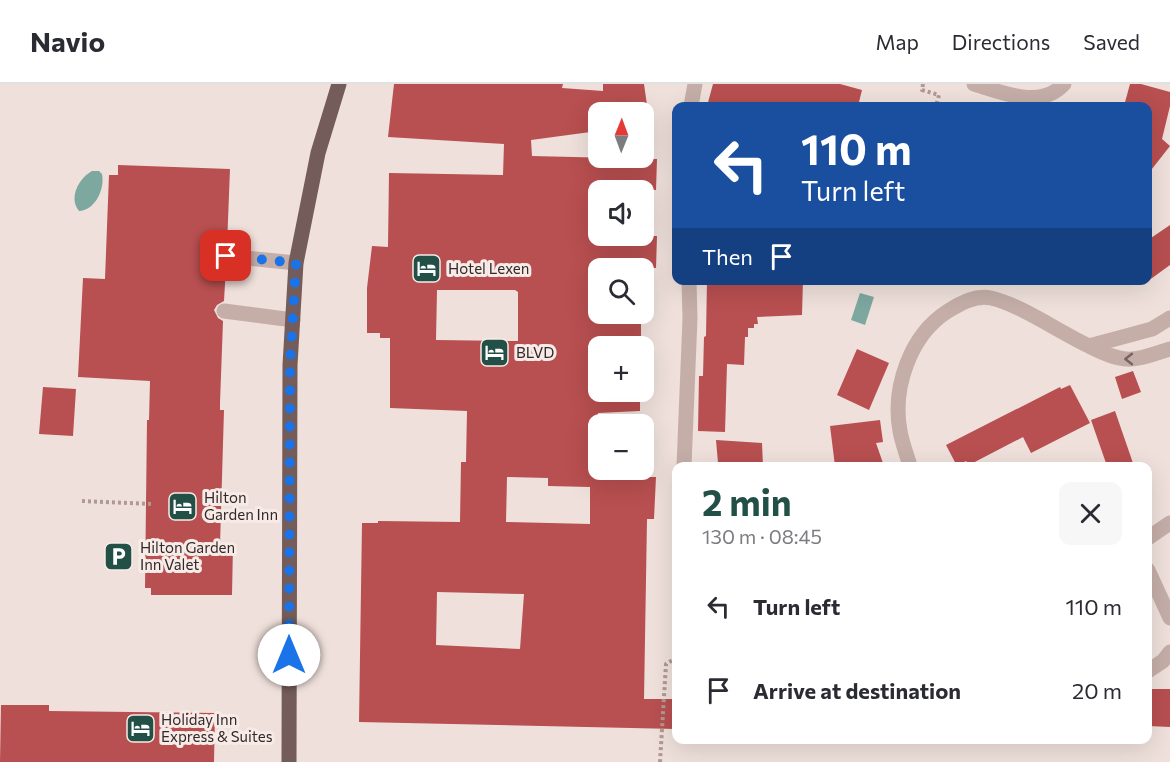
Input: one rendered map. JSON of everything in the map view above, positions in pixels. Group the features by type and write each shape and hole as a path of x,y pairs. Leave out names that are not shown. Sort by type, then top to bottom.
{"main road":[{"path":"289,762 292,320 296,263 318,153 339,84"}],"street":[{"path":"691,102 695,84"},
{"path":"974,84 1012,95 1038,98 1058,90 1064,84"},
{"path":"226,256 296,263"},
{"path":"684,462 689,285"},
{"path":"909,462 900,430 900,384 911,352 936,319 966,300 989,298 1012,306 1110,357 1132,361 1170,348"},
{"path":"224,311 292,320"},
{"path":"1089,346 1152,329 1170,318"},
{"path":"1152,535 1170,523"},
{"path":"1152,579 1170,618"},
{"path":"1152,668 1163,661 1170,652"}],"path":[{"path":"923,84 922,90 939,95 937,102"},
{"path":"82,501 153,504"},
{"path":"660,762 666,664 672,660"}],"water":[{"path":"92,171 99,171 102,174 101,192 95,203 79,211 75,200 76,189 83,178"},
{"path":"860,293 874,297 865,325 851,320"}],"building":[{"path":"394,84 563,84 562,88 603,91 603,84 644,84 647,102 588,102 588,132 531,140 532,156 588,157 588,168 654,168 654,159 657,159 656,190 654,190 654,180 588,180 588,246 654,246 654,236 657,236 656,268 654,268 654,258 588,258 588,324 641,324 641,336 588,336 588,402 640,402 640,411 588,414 588,480 654,480 656,477 654,519 647,519 644,699 672,699 672,729 359,722 362,523 378,523 378,521 460,522 461,462 466,462 467,411 390,408 390,338 380,338 380,333 367,333 367,288 372,246 388,247 389,173 503,175 504,144 388,137","holes":["437,290 515,290 518,292 518,341 436,340","507,477 548,478 548,486 590,487 590,524 506,522","437,592 524,594 520,649 436,645"]},
{"path":"713,84 840,84 862,90 859,102 708,102"},
{"path":"1130,84 1141,84 1170,92 1170,106 1162,139 1170,146 1152,169 1152,102 1125,102"},
{"path":"118,165 230,169 227,246 218,250 216,256 220,264 226,266 224,301 214,310 218,318 223,321 220,410 224,410 220,545 233,545 232,595 151,595 151,588 145,588 147,420 149,420 150,381 78,377 83,278 105,279 109,175 118,175"},
{"path":"1170,225 1170,265 1152,278 1152,237"},
{"path":"707,285 803,285 802,315 757,317 758,324 754,324 754,328 748,328 748,337 745,337 744,365 727,364 725,432 698,431 699,376 703,376 704,337 706,336"},
{"path":"857,349 889,363 869,410 837,395"},
{"path":"1133,371 1141,392 1122,399 1115,377"},
{"path":"1070,385 1090,423 1031,453 1023,437 975,462 955,462 946,445 1060,387 1061,389"},
{"path":"43,387 76,389 73,436 39,434"},
{"path":"1115,411 1133,462 1106,462 1091,420"},
{"path":"880,420 883,442 876,443 883,462 834,462 830,426"},
{"path":"716,440 762,443 763,462 718,462"},
{"path":"1152,689 1170,689 1170,727 1152,726"},
{"name":"Holiday Inn Express & Suites","path":"1,705 49,705 49,711 215,713 214,762 0,762"}],"place":[{"name":"Hotel Lexen","path":"427,269"},
{"name":"BLVD","path":"495,353"},
{"name":"Hilton Garden Inn","path":"183,507"},
{"name":"Hilton Garden Inn Valet","path":"119,557"},
{"name":"Holiday Inn Express & Suites","path":"140,729"}],"route":[{"path":"226,256 296,263 290,365 289,655"}]}
